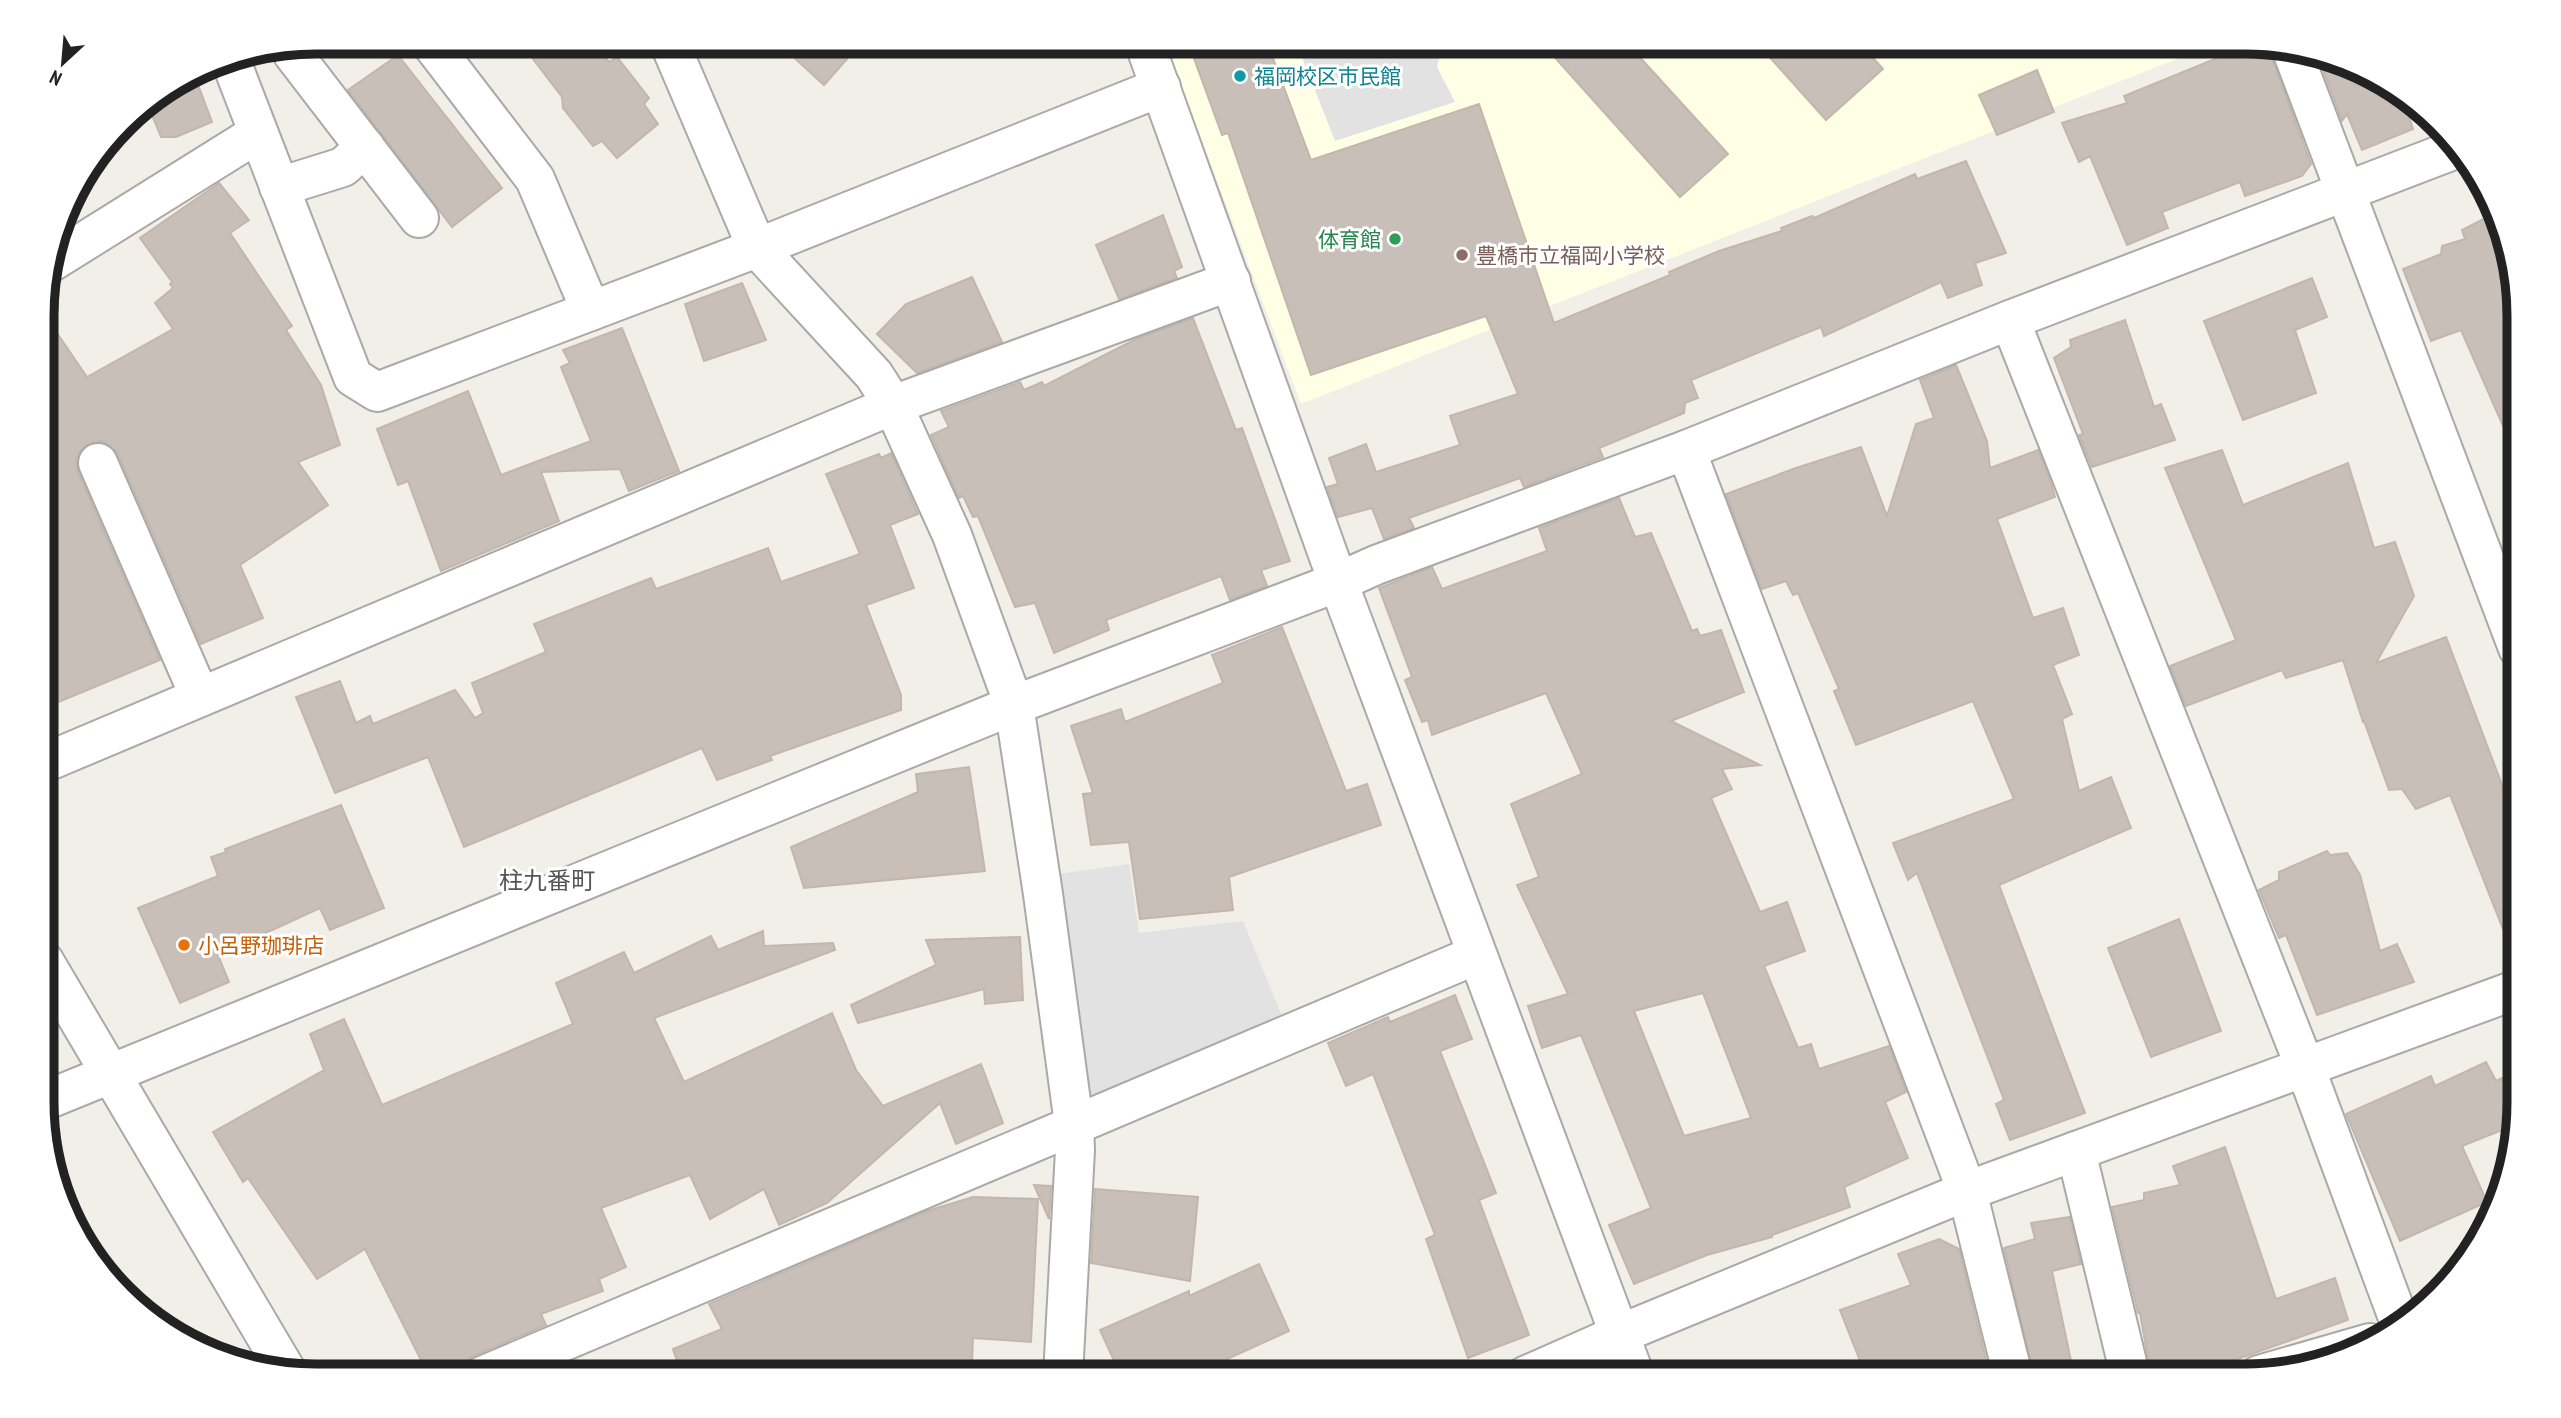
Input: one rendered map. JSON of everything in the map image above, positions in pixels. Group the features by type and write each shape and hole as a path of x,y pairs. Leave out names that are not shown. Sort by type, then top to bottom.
{"street":[{"path":"439,54 535,179 591,311"},
{"path":"674,54 757,248 874,375 893,405 952,535 1014,705 1043,894 1075,1150 1064,1364"},
{"path":"1149,54 1338,582 1631,1364"},
{"path":"294,55 419,218"},
{"path":"2295,59 2507,619"},
{"path":"233,68 353,377 377,392 757,248 1161,87"},
{"path":"61,256 258,133"},
{"path":"279,187 343,166 365,147"},
{"path":"54,1097 1014,705 1338,582 1376,565 1686,450 2011,320 2449,152"},
{"path":"54,759 893,405 1231,281"},
{"path":"2011,320 2305,1067 2396,1316"},
{"path":"1686,450 1967,1191 2010,1364"},
{"path":"98,463 200,697"},
{"path":"510,1364 1476,955"},
{"path":"54,978 281,1362"},
{"path":"1552,1364 1967,1191 2507,993"},
{"path":"2076,1151 2127,1364"}],"shaded area":[{"name":"豊橋市立福岡小学校","path":"1170,54 2190,54 1301,404"},
{"path":"1301,54 1440,54 1437,67 1455,102 1335,141"},
{"path":"1129,864 1139,933 1243,921 1284,1021 1093,1103 1077,1094 1052,875"}],"building":[{"path":"529,54 602,54 609,62 617,57 649,98 644,104 658,124 617,158 602,141 593,146 563,108 562,97"},
{"path":"790,54 851,54 824,85"},
{"path":"1192,54 1271,54 1311,160 1479,104 1554,323 1670,275 1669,272 1719,251 1782,231 1781,228 1812,216 1814,218 1915,174 1917,179 1966,161 2006,253 1975,263 1982,285 1948,298 1941,282 1824,336 1821,327 1691,380 1698,398 1685,403 1684,413 1599,448 1603,457 1524,487 1520,478 1409,518 1414,528 1384,539 1372,508 1338,517 1327,487 1338,484 1329,458 1366,444 1376,472 1460,445 1450,416 1518,394 1486,316 1311,375 1228,133 1222,135"},
{"path":"1552,54 1637,54 1728,154 1680,197"},
{"path":"1767,54 1870,54 1883,69 1826,120"},
{"path":"2227,54 2271,56 2311,164 2302,176 2245,196 2240,182 2162,212 2168,228 2127,245 2090,156 2079,162 2062,123 2127,103 2124,96"},
{"path":"398,55 502,188 452,227 348,90"},
{"path":"2321,66 2361,81 2390,98 2407,110 2413,129 2362,150 2347,114 2342,121"},
{"path":"2037,70 2054,112 1997,135 1979,95"},
{"path":"197,82 212,122 176,137 161,137 151,113"},
{"path":"219,183 249,220 230,233 292,326 286,330 321,385 340,445 298,462 328,505 240,565 263,618 201,644 118,454 111,446 101,441 89,443 81,450 76,460 78,472 160,660 54,704 54,329 87,377 173,329 155,303 173,288 170,284 172,282 140,238"},
{"path":"1163,215 1182,267 1174,271 1177,278 1119,299 1096,245"},
{"path":"2487,217 2502,265 2507,316 2507,425 2503,426 2461,330 2431,341 2403,269 2441,254 2442,246 2465,239 2462,230"},
{"path":"972,277 1002,342 917,373 877,334 906,304"},
{"path":"2312,278 2327,317 2295,330 2316,393 2243,420 2204,321"},
{"path":"742,283 766,340 704,361 685,304"},
{"path":"1193,318 1236,430 1242,428 1290,561 1261,570 1267,586 1230,600 1221,576 1106,620 1109,630 1054,653 1035,603 1015,607 978,516 973,517 963,496 959,498 931,435 949,427 941,411 1020,382 1024,390 1042,382 1044,386 1136,339"},
{"path":"2125,320 2154,407 2161,404 2175,440 2092,467 2079,435 2083,434 2054,358 2071,347 2070,340"},
{"path":"622,328 679,471 629,491 620,469 541,472 559,521 441,571 408,481 398,485 377,429 468,391 501,475 591,441 561,367 570,363 563,350"},
{"path":"1956,365 1987,441 1990,468 2038,450 2050,480 2055,497 1997,519 2033,618 2063,608 2079,655 2053,665 2072,714 2062,719 2079,791 2111,777 2131,828 1999,885 2085,1113 2010,1140 1996,1104 2004,1100 1917,873 1908,880 1893,843 2014,799 1973,701 1856,745 1834,691 1839,689 1798,593 1793,595 1786,581 1762,589 1726,494 1861,447 1887,516 1916,424 1934,418 1920,380"},
{"path":"2222,450 2243,505 2348,463 2374,548 2395,542 2414,596 2376,663 2446,637 2504,790 2507,789 2507,939 2450,795 2416,809 2402,789 2389,790 2343,660 2286,678 2282,670 2186,706 2170,666 2236,640 2165,468"},
{"path":"891,453 918,514 890,525 914,588 866,605 901,695 901,710 770,756 772,760 717,780 702,748 464,847 428,757 335,793 296,697 340,681 356,723 370,716 373,724 455,690 475,718 483,713 472,683 546,652 534,624 651,578 656,589 768,548 781,582 860,554 826,474 879,454 881,458"},
{"path":"1619,498 1635,537 1651,533 1692,631 1697,629 1700,636 1721,630 1744,692 1671,721 1760,765 1722,769 1732,789 1711,798 1760,912 1787,902 1805,951 1764,966 1798,1048 1811,1044 1819,1069 1889,1046 1906,1092 1885,1102 1908,1158 1844,1187 1850,1207 1772,1237 1707,1255 1634,1284 1609,1225 1651,1208 1581,1035 1542,1048 1528,1006 1568,994 1517,885 1539,877 1511,804 1582,774 1546,693 1432,735 1428,720 1422,722 1405,680 1412,677 1379,588 1432,567 1442,589 1547,551 1539,528","holes":["1703,993 1751,1118 1684,1136 1634,1011"]},
{"path":"1282,627 1346,791 1367,784 1381,825 1229,877 1233,910 1140,919 1129,842 1091,845 1083,794 1093,793 1071,726 1121,709 1125,722 1223,683 1212,655"},
{"path":"969,767 985,871 804,888 791,847 918,792 916,774"},
{"path":"341,805 384,908 330,930 320,908 218,955 229,982 180,1003 138,908 218,876 211,857 226,852 225,849"},
{"path":"2327,851 2330,855 2347,853 2360,875 2380,951 2397,944 2414,982 2317,1015 2286,935 2279,938 2259,890 2279,880 2279,872"},
{"path":"2179,919 2221,1031 2151,1057 2108,948"},
{"path":"763,931 764,946 833,943 835,950 654,1018 684,1082 832,1013 856,1070 883,1106 981,1064 1003,1123 956,1144 940,1103 827,1203 779,1225 764,1189 710,1219 690,1175 601,1208 626,1267 599,1279 603,1291 541,1314 546,1325 473,1356 464,1364 423,1364 365,1249 317,1279 248,1178 243,1182 213,1132 324,1070 310,1034 344,1019 382,1105 573,1024 556,983 624,952 634,973 711,936 718,950"},
{"path":"1020,937 1023,1000 985,1004 984,989 858,1023 851,1005 936,965 926,940"},
{"path":"1455,995 1472,1039 1440,1051 1496,1193 1479,1200 1529,1335 1468,1358 1426,1239 1435,1235 1373,1074 1346,1086 1328,1043 1388,1017 1390,1022"},
{"path":"2486,1062 2496,1081 2502,1078 2507,1089 2505,1129 2462,1146 2487,1202 2400,1241 2346,1114 2431,1076 2435,1086"},
{"path":"2225,1147 2276,1299 2335,1278 2348,1320 2223,1364 2149,1364 2140,1313 2112,1207 2144,1200 2144,1193 2180,1185 2173,1166"},
{"path":"1034,1185 1051,1186 1049,1219"},
{"path":"1095,1189 1198,1197 1190,1281 1091,1263"},
{"path":"973,1197 1038,1199 1031,1342 973,1338 972,1362 966,1364 678,1364 673,1349 722,1329 709,1304 927,1211"},
{"path":"2070,1217 2081,1264 2052,1271 2072,1364 2031,1364 2004,1248 2035,1239 2031,1223"},
{"path":"1939,1239 1959,1249 1987,1364 1861,1364 1840,1310 1911,1285 1898,1254"},
{"path":"1259,1264 1289,1331 1216,1364 1116,1364 1100,1330 1189,1291 1189,1296"}],"place":[{"name":"福岡校区市民館","path":"1240,76"},
{"name":"体育館","path":"1395,239"},
{"name":"豊橋市立福岡小学校","path":"1462,255"},
{"name":"小呂野珈琲店","path":"184,945"}],"district":[{"name":"柱九番町","path":"547,880"}]}
